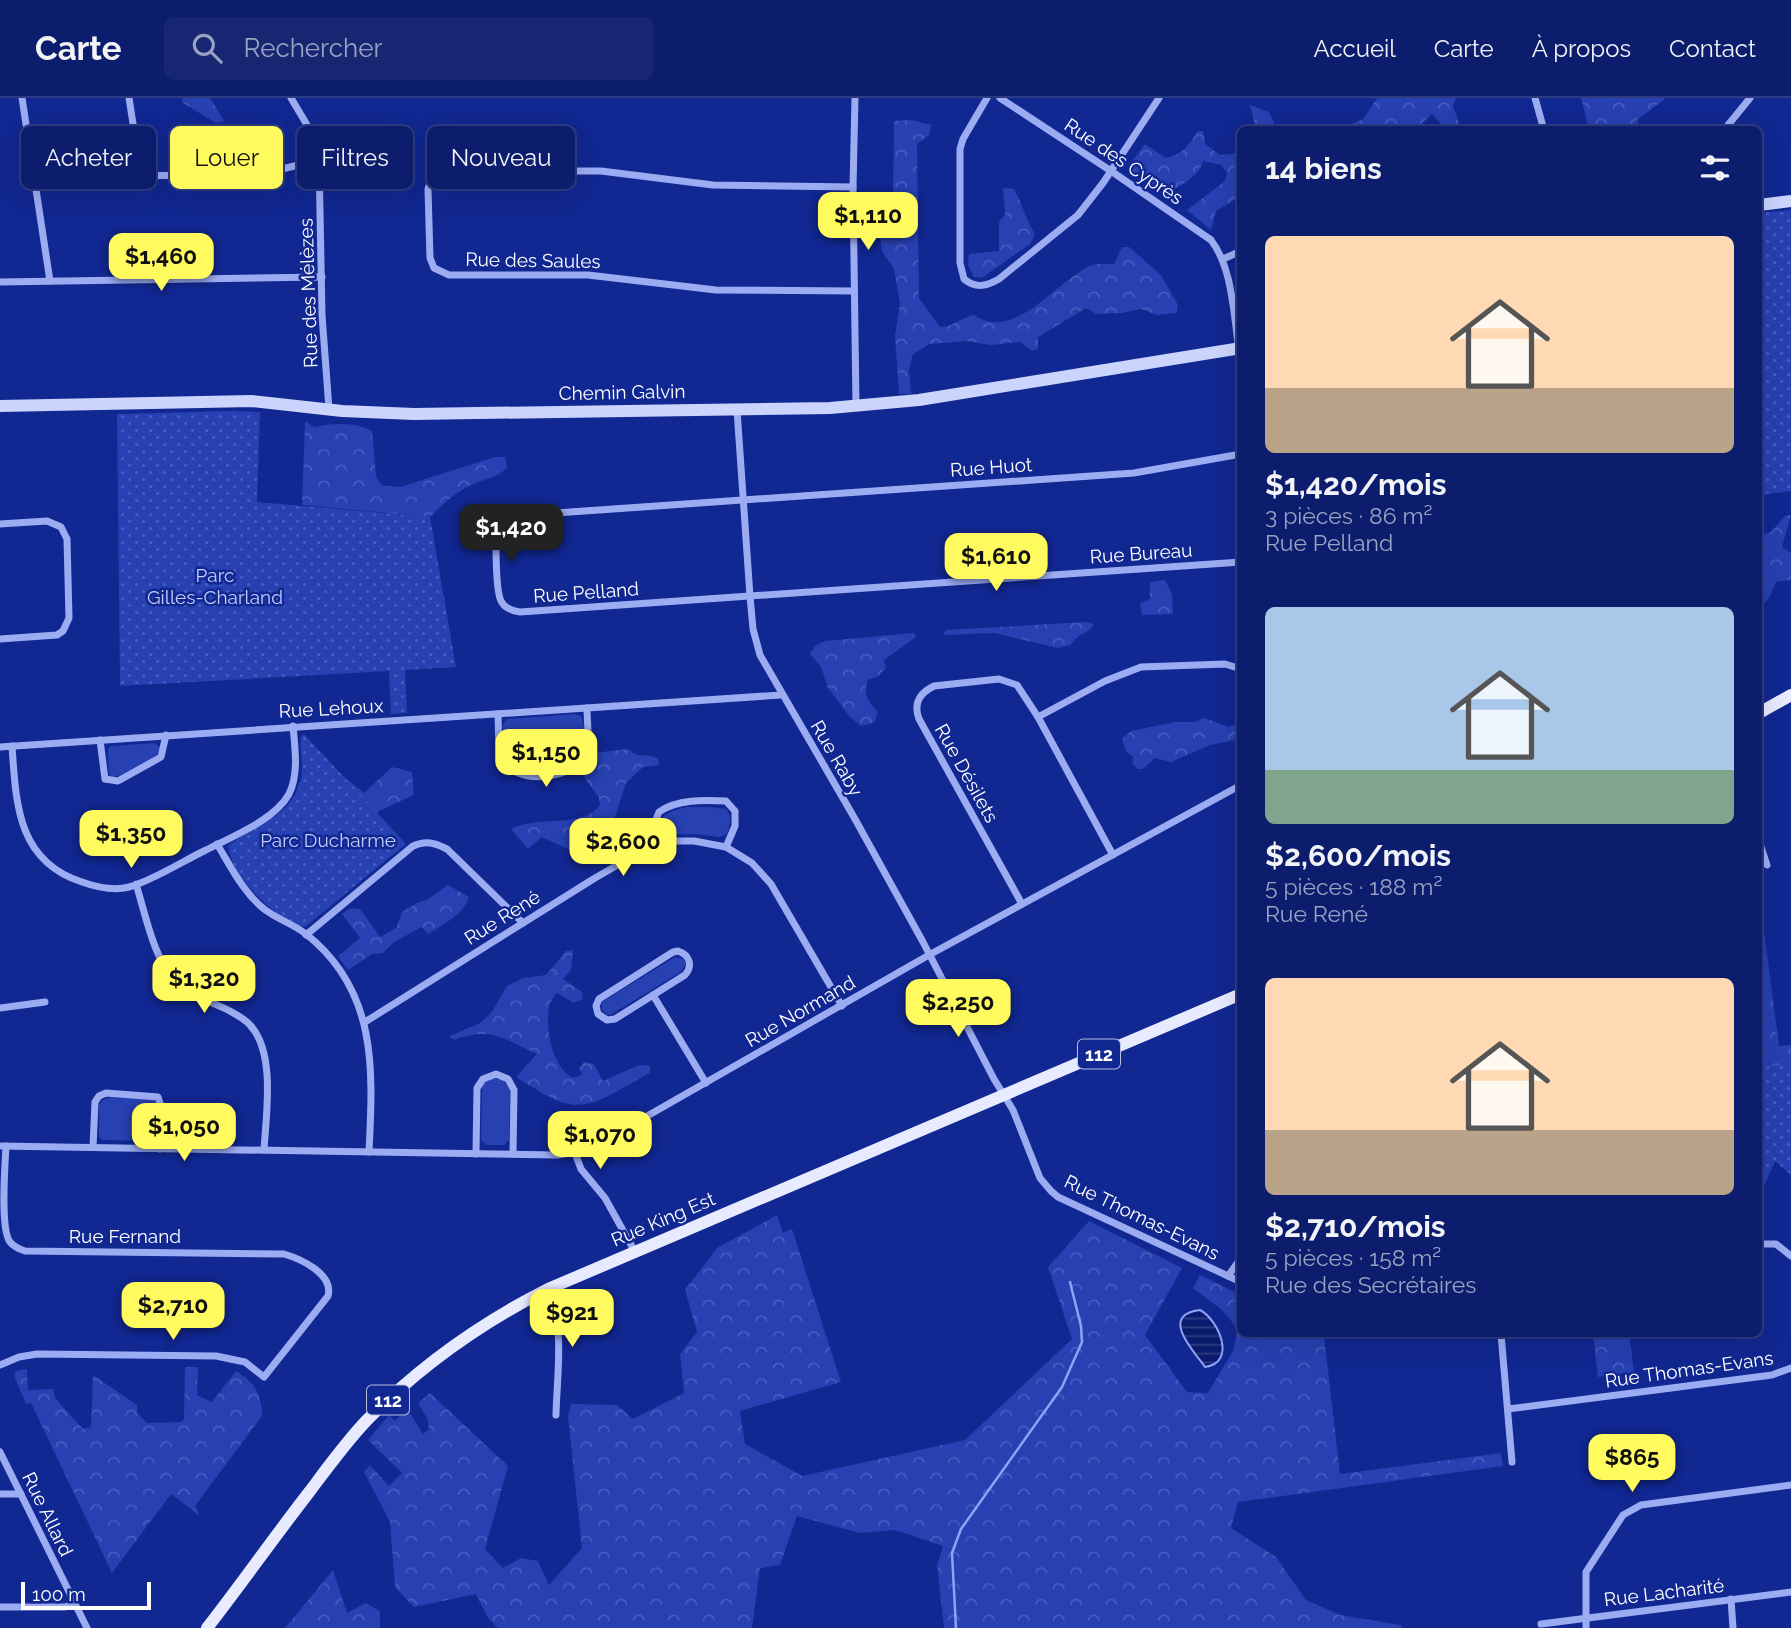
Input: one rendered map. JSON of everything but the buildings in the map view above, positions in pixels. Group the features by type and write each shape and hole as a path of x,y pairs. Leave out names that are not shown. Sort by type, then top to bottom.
{"main road":[{"path":"1762,711 1791,695"},
{"name":"Rue King Est","path":"208,1628 279,1530 366,1422 415,1376 466,1336 506,1311 548,1289 1237,995"}],"street":[{"path":"22,98 26,126"},
{"path":"129,98 133,126"},
{"name":"Rue des Mélèzes","path":"291,98 308,126"},
{"path":"855,98 853,187 856,407"},
{"path":"987,98 960,149 961,273 969,283 976,285 991,284 1068,224 1086,206 1159,98"},
{"name":"Rue des Cyprès","path":"1000,98 1201,231 1211,240 1223,259"},
{"path":"1535,98 1543,126"},
{"path":"1727,126 1750,98"},
{"path":"156,175 261,172 297,165"},
{"name":"Rue des Saules","path":"853,187 713,186 601,171 447,171 430,181 428,189 430,258 434,268 449,275 588,275 716,290 854,291"},
{"path":"36,189 50,281"},
{"name":"Rue des Mélèzes","path":"320,189 322,315 329,409"},
{"path":"1762,205 1791,201"},
{"path":"1237,253 1223,259 1237,332"},
{"path":"0,282 322,277"},
{"name":"Chemin Galvin","path":"0,406 252,401 404,414 856,407 1020,385 1237,349"},
{"name":"Rue Raby","path":"737,410 753,629 760,655 855,819 1004,1094"},
{"name":"Rue Huot","path":"743,500 1134,473 1237,455"},
{"name":"Rue Pelland","path":"743,500 512,516 499,523 495,535 501,601 514,611 750,596"},
{"path":"0,524 47,520 61,527 67,539 69,618 64,631 57,635 0,639"},
{"name":"Rue Bureau","path":"750,596 1237,562"},
{"path":"1038,717 1105,681 1141,667 1226,664 1237,668"},
{"name":"Rue Désilets","path":"1022,904 916,711 923,692 934,686 999,679 1017,685 1038,717 1113,855"},
{"name":"Rue Lehoux","path":"0,747 781,695"},
{"path":"498,714 500,748 508,766 525,775 545,775 573,768 585,754 587,708"},
{"path":"12,746 19,817 37,852 61,874 80,881 118,888 136,884 273,813 289,795 295,776 293,726"},
{"path":"100,740 103,774 105,779 111,782 158,760 164,750 166,735"},
{"name":"Rue Normand","path":"3,1146 476,1154 575,1153 600,1143 929,955 1237,787"},
{"path":"658,844 654,824 659,812 674,805 712,800 726,801 735,811 735,826 726,847"},
{"name":"Rue René","path":"365,1022 595,878 658,844 694,841 726,847 752,863 771,884 842,1006"},
{"path":"306,935 422,842 435,843 447,849 523,923"},
{"path":"217,844 248,894 265,909 306,935 343,976 359,1005 365,1022 370,1057 372,1095 369,1152"},
{"path":"1762,850 1767,865"},
{"path":"136,884 157,950 175,982 188,993 226,1009 249,1023 258,1036 266,1071 264,1150"},
{"path":"673,951 685,955 690,962 688,973 653,995 611,1020 604,1019 597,1010 599,999 673,951"},
{"path":"653,995 706,1083"},
{"path":"0,1008 45,1002"},
{"path":"476,1154 477,1088 482,1079 496,1074 508,1079 514,1090 513,1154"},
{"path":"93,1147 95,1102 99,1096 106,1093 158,1097 160,1149"},
{"name":"Rue Thomas-Evans","path":"1004,1094 1040,1178 1051,1191 1237,1280"},
{"name":"Rue Fernand","path":"0,1365 19,1357 37,1354 216,1356 244,1362 264,1377 328,1296 328,1285 313,1268 284,1254 25,1251 16,1247 10,1242 5,1226 3,1146"},
{"path":"575,1153 581,1169 603,1194 635,1252"},
{"path":"1762,1244 1776,1244 1791,1256"},
{"path":"1228,1276 1237,1264"},
{"path":"548,1289 556,1312 559,1333 556,1415"},
{"path":"1501,1337 1512,1462"},
{"name":"Rue Thomas-Evans","path":"1508,1409 1772,1375 1791,1368"},
{"name":"Rue Allard","path":"0,1452 87,1628"},
{"path":"1586,1628 1586,1572 1623,1515 1641,1505 1791,1485"},
{"path":"0,1494 21,1494"},
{"name":"Rue Lacharité","path":"1541,1624 1791,1592"},
{"path":"1731,1600 1732,1628"},
{"path":"0,1607 65,1607 75,1603"}],"green space":[{"path":"182,98 210,98 224,121 216,123 183,103"},
{"path":"1377,98 1456,98 1453,106 1460,126 1443,126 1432,114 1419,126 1347,126 1363,119"},
{"path":"1581,98 1666,98 1637,120 1639,126 1588,126"},
{"path":"1250,105 1269,112 1276,126 1255,126"},
{"path":"912,120 931,125 929,135 917,144 919,298 940,327 974,315 990,322 1005,321 1020,315 1092,265 1114,264 1122,247 1129,247 1161,275 1178,305 1176,313 1157,315 1141,309 1096,314 1086,308 1038,337 1038,349 1032,351 1020,342 991,345 966,341 930,344 913,354 909,370 911,394 899,394 895,336 900,304 894,269 882,251 880,237 901,230 901,210 893,196 894,121"},
{"path":"1198,131 1203,131 1205,144 1220,155 1237,151 1237,198 1216,211 1211,230 1187,210 1225,181 1227,173 1221,165 1203,161 1187,182 1163,193 1130,171 1130,164 1145,144 1166,158 1185,149"},
{"path":"1003,188 1014,189 1035,234 1030,244 982,278 974,277 968,265 969,254 999,251 999,222 1005,215"},
{"path":"1791,210 1791,491 1762,495 1762,213"},
{"name":"Parc Gilles-Charland","path":"260,412 257,502 430,517 456,667 405,670 407,713 391,714 389,671 120,686 117,414"},
{"path":"305,421 314,427 344,424 372,431 376,476 381,485 400,487 495,457 505,457 507,468 463,489 430,517 302,505"},
{"path":"1791,515 1782,547 1791,553 1791,580 1776,582 1769,598 1762,606 1762,534 1771,532 1785,516"},
{"path":"1165,580 1172,594 1173,614 1142,615 1140,603 1150,599 1150,582"},
{"path":"1086,622 1094,624 1071,645 1057,648 995,633 943,635 946,630"},
{"path":"914,633 916,637 884,660 886,668 878,676 868,680 867,698 878,712 874,723 861,726 850,717 828,688 821,667 810,654 815,646 825,641"},
{"path":"575,714 581,716 583,721 584,740 581,752 574,762 561,770 543,773 525,772 512,765 506,753 502,733 507,719"},
{"path":"1204,718 1229,727 1237,724 1237,740 1210,745 1171,762 1155,758 1143,769 1138,769 1133,764 1133,757 1126,751 1122,739 1131,731 1175,722 1195,722"},
{"name":"Parc Ducharme","path":"304,734 406,844 305,927 281,916 257,896 237,870 228,846 285,808 293,798 302,771 301,737"},
{"path":"155,743 160,747 157,755 121,775 112,777 109,774 108,749 111,746"},
{"path":"629,749 636,754 658,759 659,765 643,767 626,783 611,829 635,846 606,863 593,840 588,838 570,850 542,837 528,849 511,829 521,825 582,817 592,812 600,805 599,798 582,774 593,753"},
{"path":"332,767 364,793 392,767 412,772 414,795 377,812 372,820 283,811 295,795 299,783"},
{"path":"686,807 726,809 730,818 727,834 720,837 695,834 662,835 660,820 669,813"},
{"path":"448,885 469,897 458,914 428,934 422,927 394,942 383,953 372,954 348,970 338,956 360,938 342,914 351,908 360,909 380,937 396,928 402,912 427,900"},
{"path":"1764,931 1779,1046 1791,1045 1791,1172 1775,1161 1762,1189"},
{"path":"573,950 571,970 563,979 582,992 583,999 574,1003 557,993 549,1007 549,1036 560,1065 573,1078 583,1074 579,1069 584,1062 594,1064 603,1081 639,1065 650,1066 650,1073 608,1096 575,1105 552,1098 516,1077 537,1054 506,1039 488,1034 454,1040 450,1036 480,1023 491,1013 507,986 523,978 546,975 566,951"},
{"path":"675,957 684,959 686,964 681,972 612,1014 608,1015 602,1010 602,1002"},
{"path":"1791,1064 1791,1175 1775,1161 1762,1189 1762,1067"},
{"path":"494,1078 503,1080 510,1090 509,1140 504,1145 486,1145 481,1140 482,1086"},
{"path":"112,1097 152,1099 156,1102 154,1138 149,1141 102,1140 99,1137 99,1105 102,1100"},
{"path":"777,1215 783,1233 792,1229 841,1382 740,1411 745,1444 802,1476 965,1440 1072,1339 1048,1267 1089,1221 1182,1268 1145,1335 1187,1392 1208,1393 1233,1351 1237,1333 1237,1337 1324,1337 1340,1474 1501,1453 1503,1466 1238,1502 1231,1528 1276,1557 1306,1600 1340,1615 1401,1625 1402,1628 944,1628 937,1565 943,1546 895,1530 860,1533 797,1516 780,1565 760,1568 752,1628 498,1628 488,1618 476,1594 414,1607 395,1587 390,1522 364,1472 370,1465 389,1486 402,1473 368,1440 389,1415 395,1421 407,1408 423,1434 429,1429 428,1420 418,1403 430,1393 508,1466 485,1549 503,1568 521,1558 538,1561 549,1585 582,1548 568,1416 571,1404 617,1405 633,1419 684,1393 680,1354 697,1332 685,1290 717,1248"},
{"path":"1200,1275 1237,1293 1237,1328 1222,1310 1193,1288"},
{"path":"1593,1337 1629,1337 1634,1372 1598,1377"},
{"path":"185,1367 198,1367 197,1395 212,1402 236,1371 256,1390 261,1402 262,1416 195,1506 200,1516 171,1494 112,1573 31,1403 26,1404 14,1376 16,1371 27,1369 28,1390 53,1389 55,1398 83,1429 91,1427 93,1375 137,1405 137,1412 147,1423 181,1422 184,1419"},
{"path":"333,1570 347,1613 366,1603 380,1611 380,1628 285,1628"}],"shaded area":[{"path":"1200,1310 1213,1323 1222,1341 1220,1358 1215,1364 1205,1367 1187,1343 1180,1326 1188,1313"}],"waterway":[{"path":"956,1628 952,1553 961,1529 1062,1387 1082,1342 1081,1326 1070,1282"}]}
